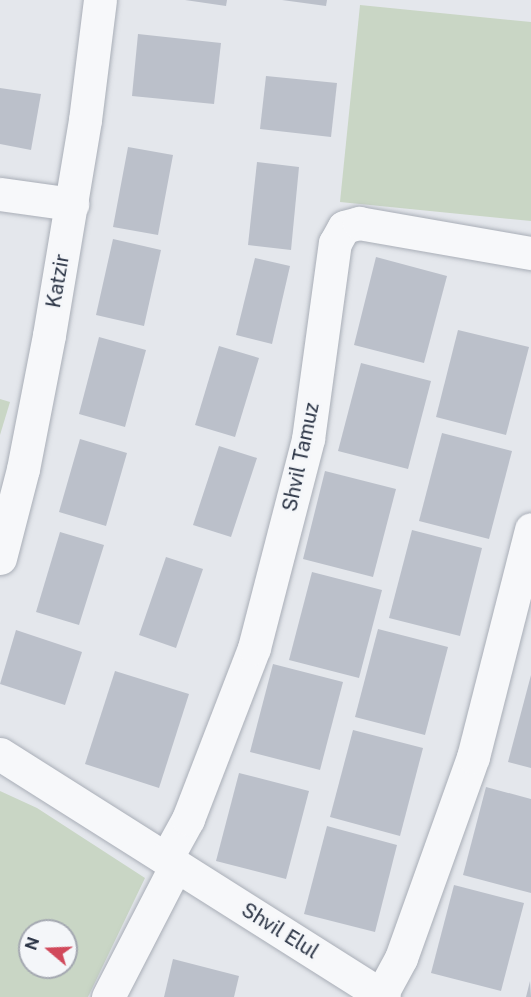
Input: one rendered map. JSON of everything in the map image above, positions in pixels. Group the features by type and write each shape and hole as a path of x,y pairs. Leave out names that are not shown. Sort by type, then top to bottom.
{"street":[{"name":"Katzir","path":"0,558 23,469 72,204 100,0"},
{"path":"0,194 72,204"},
{"name":"Shvil Tamuz","path":"171,862 254,648 308,439 335,243 344,227 359,223 531,253"},
{"path":"383,996 400,958 473,757 531,529"},
{"name":"Shvil Elul","path":"0,754 383,996"},
{"path":"108,997 171,862"}],"green space":[{"path":"360,5 531,22 531,221 340,202"},
{"path":"0,399 10,402 0,435"},
{"path":"0,791 37,808 145,878 88,997 0,997"}],"building":[{"path":"185,0 227,0 226,6"},
{"path":"282,0 327,0 326,6"},
{"path":"138,34 221,43 214,104 132,96"},
{"path":"266,76 337,83 331,137 260,129"},
{"path":"0,88 41,94 31,150 0,144"},
{"path":"128,147 173,155 158,235 113,227"},
{"path":"257,162 299,167 291,250 248,245"},
{"path":"113,239 161,250 144,326 96,315"},
{"path":"376,257 447,276 424,363 354,345"},
{"path":"255,258 290,266 272,344 236,335"},
{"path":"458,330 529,347 506,435 436,417"},
{"path":"99,337 146,350 125,427 79,414"},
{"path":"219,346 259,358 235,437 195,425"},
{"path":"361,363 431,381 408,469 338,451"},
{"path":"442,433 512,451 489,539 419,521"},
{"path":"80,439 127,453 106,526 59,512"},
{"path":"219,446 257,458 231,537 193,525"},
{"path":"325,471 396,489 373,577 303,559"},
{"path":"412,530 482,548 460,636 389,618"},
{"path":"60,532 104,545 79,625 36,612"},
{"path":"166,557 203,569 176,648 139,635"},
{"path":"312,572 382,590 359,678 289,660"},
{"path":"378,629 448,647 425,735 355,717"},
{"path":"16,630 82,652 65,705 0,684"},
{"path":"273,664 343,682 320,770 250,752"},
{"path":"115,671 189,694 159,788 85,764"},
{"path":"531,675 531,768 508,762"},
{"path":"353,730 423,748 400,836 330,817"},
{"path":"239,773 309,791 286,879 216,861"},
{"path":"486,787 531,799 531,893 463,875"},
{"path":"327,826 397,845 375,932 304,914"},
{"path":"454,885 524,903 501,991 431,973"},
{"path":"173,959 239,976 234,997 164,997"},
{"path":"530,981 531,997 526,997"}]}
